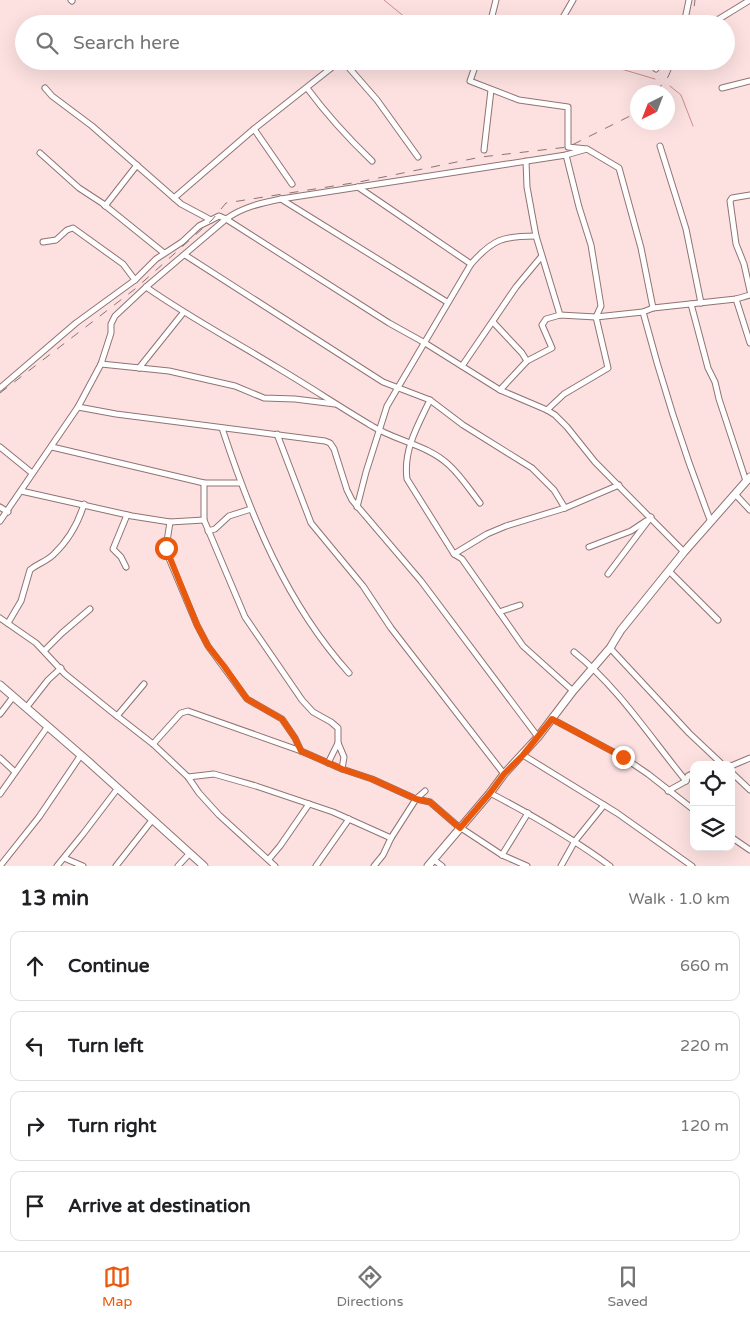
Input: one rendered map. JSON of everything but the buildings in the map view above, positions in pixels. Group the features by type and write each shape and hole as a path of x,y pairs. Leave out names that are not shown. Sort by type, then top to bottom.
{"street":[{"path":"492,15 496,0"},
{"path":"564,15 573,0"},
{"path":"686,15 689,0"},
{"path":"725,15 750,0"},
{"path":"174,198 254,128 330,70"},
{"path":"349,70 377,100 418,157"},
{"path":"474,70 470,81 491,90 519,100 568,107 568,148 586,150 619,168 641,248 653,308"},
{"path":"722,88 750,81"},
{"path":"45,88 52,96 92,126 174,198 211,220"},
{"path":"307,88 324,112 372,161"},
{"path":"484,150 491,90"},
{"path":"254,128 292,184"},
{"path":"660,146 686,229 701,303"},
{"path":"0,522 78,407 101,364 111,333 111,324 115,316 146,287 226,219 237,212 256,204 281,199 586,150"},
{"path":"40,153 79,188 164,253"},
{"path":"548,410 564,394 608,368 596,316 601,306 591,245 579,207 566,154"},
{"path":"526,161 527,187 536,236 560,315"},
{"path":"105,206 137,165"},
{"path":"358,187 471,264"},
{"path":"500,390 527,361 552,348 542,325 546,319 560,315 596,316 643,312 653,308 736,299 750,293 744,264 736,244 730,201 732,198 750,195"},
{"path":"281,199 447,302"},
{"path":"0,388 76,323 135,280 156,259 182,242 199,226 219,216 500,390 548,410 567,427 595,462 684,552"},
{"path":"43,242 56,240 67,230 73,228 123,264 135,280"},
{"path":"357,507 388,406 447,302 471,264 484,248 497,241 512,236 536,236"},
{"path":"185,255 383,382 430,400 463,425 532,468 554,490 566,508"},
{"path":"462,366 516,287 541,257"},
{"path":"146,287 183,313 278,368 380,431 410,442 437,456 449,464 480,503"},
{"path":"736,299 750,343"},
{"path":"428,866 504,774 538,737 684,552 748,479 715,382 708,368 691,304"},
{"path":"643,312 663,387 690,468 711,522"},
{"path":"139,368 183,313"},
{"path":"493,322 527,361"},
{"path":"101,364 169,371 235,386 264,398 295,399 336,404"},
{"path":"430,400 410,442 405,469 407,479 454,554 462,559 523,646 573,691"},
{"path":"78,407 116,414 325,440 334,449 347,490 357,507 422,581 538,737"},
{"path":"222,428 240,483 281,577 312,626 349,673"},
{"path":"277,434 311,522 329,547 363,586 391,628 504,774"},
{"path":"0,447 32,473"},
{"path":"52,448 204,483 240,483"},
{"path":"204,483 204,520 245,617 302,700 314,712 338,728 338,743 344,757 342,769"},
{"path":"454,554 487,534 506,526 566,508 619,485"},
{"path":"21,491 127,515 170,522 204,520"},
{"path":"735,494 750,510"},
{"path":"8,623 21,601 30,570 52,556 69,537 78,523 84,504"},
{"path":"0,507 8,512"},
{"path":"208,531 215,529 229,516 251,509"},
{"path":"126,567 113,549 127,515"},
{"path":"589,547 632,531 651,518"},
{"path":"608,574 651,518"},
{"path":"170,522 166,548 168,556 197,625 208,646 247,699 282,719 301,751"},
{"path":"669,571 718,620"},
{"path":"499,612 520,604"},
{"path":"44,651 90,609"},
{"path":"0,618 36,642 60,668 153,744 188,777 199,793 219,815 275,866"},
{"path":"610,648 689,733 719,761"},
{"path":"574,652 593,667 686,781"},
{"path":"26,708 60,668"},
{"path":"117,716 144,684"},
{"path":"0,685 82,755 204,866"},
{"path":"0,714 13,697"},
{"path":"153,744 181,713 188,711 301,751 342,769 372,779 416,799 430,802 461,828 502,855 527,866"},
{"path":"552,719 623,757 690,807"},
{"path":"0,794 48,726"},
{"path":"328,763 338,743"},
{"path":"0,866 39,817 82,755"},
{"path":"523,755 604,804 692,866"},
{"path":"0,758 15,772"},
{"path":"735,764 750,758"},
{"path":"188,777 214,774 309,804 391,838"},
{"path":"668,791 686,781 690,775"},
{"path":"735,776 750,790"},
{"path":"57,866 118,788"},
{"path":"374,866 384,855 391,838 416,799 425,791"},
{"path":"490,793 575,841 610,866"},
{"path":"269,859 309,804"},
{"path":"561,866 575,841 604,804"},
{"path":"502,855 528,813"},
{"path":"116,866 153,819"},
{"path":"316,866 349,819"},
{"path":"735,840 750,850"},
{"path":"178,866 190,853"},
{"path":"64,858 83,866"},
{"path":"434,860 442,866"}],"waterway":[{"path":"384,0 402,15"},
{"path":"624,70 655,79"},
{"path":"675,90 681,95 693,126"}],"railway":[{"path":"693,15 695,0"},
{"path":"662,85 671,70"},
{"path":"0,393 135,289 212,220 226,203 359,182 481,157 568,147 630,116"}],"route":[{"path":"166,548 197,625 208,646 247,699 282,719 301,751 342,769 372,779 416,799 430,802 460,828 552,719 623,757"}]}
